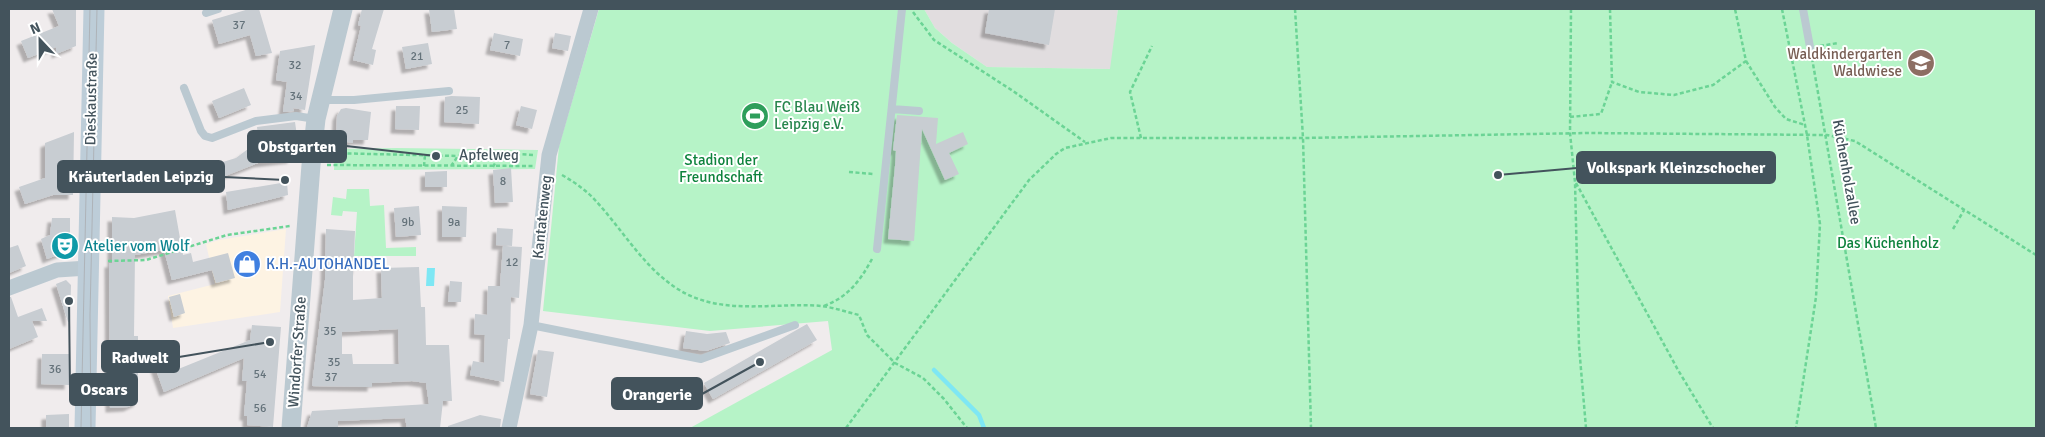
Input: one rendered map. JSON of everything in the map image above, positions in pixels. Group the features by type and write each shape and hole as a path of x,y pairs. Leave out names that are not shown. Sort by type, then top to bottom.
{"main road":[{"name":"Dieskaustraße","path":"85,428 94,9"}],"street":[{"name":"Windorfer Straße","path":"291,428 306,223 319,165 316,119 343,9"},
{"name":"Kantatenweg","path":"509,428 531,325 548,160 591,9"},
{"path":"9,288 57,270 88,268"}],"lane":[{"path":"206,13 218,9"},
{"path":"877,249 902,9"},
{"path":"1803,9 1810,48"},
{"path":"184,88 201,131 205,136 212,138 256,121 296,116 316,119"},
{"path":"320,100 354,100 449,91"},
{"path":"892,110 919,111"},
{"path":"531,325 701,359 795,325"}],"path":[{"path":"911,9 934,40 1013,91 1085,142"},
{"path":"1295,9 1302,138 1311,428"},
{"path":"1571,9 1570,133 1575,182 1579,346 1586,428"},
{"path":"1570,117 1601,114 1612,82 1610,9"},
{"path":"1735,9 1746,61 1775,107 1786,119 1806,125"},
{"path":"1782,9 1806,125 1820,224 1816,297 1796,428"},
{"path":"1810,48 1838,43"},
{"path":"1141,138 1130,92 1152,46"},
{"name":"Küchenholzallee","path":"1810,48 1827,134 1876,428"},
{"path":"1612,82 1639,92 1674,95 1713,85 1746,61"},
{"path":"846,428 1029,180 1065,148 1085,142 1111,138 1302,138 1570,133 1827,134 1855,141 2036,255"},
{"path":"319,165 328,153 458,156 477,152 548,160 595,199 646,260 680,290 698,299 740,306 822,306 859,315 867,335 895,363 924,378 967,428"},
{"path":"493,167 500,154"},
{"path":"424,166 426,155"},
{"path":"451,166 458,156"},
{"name":"Apfelweg","path":"319,165 493,167 548,160"},
{"path":"849,172 885,176"},
{"path":"1575,182 1678,370 1713,428"},
{"path":"1954,229 1964,210"},
{"path":"108,261 146,260 227,235 306,223"},
{"path":"822,306 838,300 855,285 877,249"}],"shaded area":[{"path":"924,9 1118,9 1111,69 987,67 952,43 935,28"},
{"name":"K.H.-AUTOHANDEL","path":"286,229 280,312 173,328 168,296 215,284 206,244 219,240"}],"green space":[{"path":"599,9 924,9 935,28 952,43 987,67 1110,69 1118,9 2036,9 2036,428 690,428 832,350 828,321 710,331 543,311 559,146"},
{"path":"335,149 538,150 535,169 334,170"},
{"path":"347,189 369,189 370,206 384,205 386,248 416,247 416,256 354,256 357,212 343,211 342,216 331,215 333,197 346,199"}],"water":[{"path":"427,268 435,268 434,286 426,286"}],"building":[{"path":"52,9 76,9 76,46 56,54 56,47 28,58 21,41 59,26"},
{"path":"249,9 259,9 272,53 256,56 250,35 219,44 212,20"},
{"path":"362,9 384,9 372,49 376,50 373,65 353,60 361,26 358,25"},
{"path":"429,9 454,9 457,29 432,32"},
{"path":"989,9 1055,9 1049,45 985,33"},
{"path":"494,33 523,39 520,56 490,50"},
{"path":"555,33 571,36 568,51 552,48"},
{"path":"428,43 432,64 406,69 402,47"},
{"path":"315,45 305,110 293,108 294,111 283,112 287,82 276,80 280,51"},
{"path":"244,88 251,105 219,118 212,101"},
{"path":"445,97 480,97 479,124 444,122"},
{"path":"396,106 420,106 419,130 395,129"},
{"path":"521,106 537,110 532,129 516,125"},
{"path":"341,109 371,112 368,140 353,140 353,143 336,140 337,116"},
{"path":"897,115 938,118 936,144 963,132 968,144 949,153 959,174 945,180 922,129 914,241 888,239 895,166 896,151 893,150"},
{"path":"295,122 297,136 291,137 292,159 258,163 215,180 213,165 236,158 248,149 259,148 257,127"},
{"path":"74,132 73,195 53,195 25,204 19,187 45,178 45,143"},
{"path":"511,168 513,202 495,203 493,170"},
{"path":"447,171 447,187 425,187 425,172"},
{"path":"287,182 288,195 228,210 226,192"},
{"path":"419,206 421,235 396,237 394,208"},
{"path":"442,206 467,207 466,237 442,237"},
{"path":"175,210 183,255 191,253 193,262 228,253 235,278 216,283 212,270 172,280 164,250 135,255 134,336 138,336 138,402 128,407 110,408 109,263 112,263 112,217 134,218"},
{"path":"52,218 70,218 70,250 47,259 41,239 50,235"},
{"path":"497,228 513,229 512,246 496,245"},
{"path":"326,229 355,231 354,256 357,256 357,270 353,270 353,300 382,298 381,268 419,267 421,307 425,307 426,345 449,345 452,401 443,401 440,428 407,428 405,418 338,421 338,428 307,428 312,411 429,404 426,383 412,381 372,383 372,387 312,386 325,280","holes":["398,329 399,364 353,364 352,354 342,354 342,332"]},
{"path":"18,245 26,266 9,273 9,248"},
{"path":"503,246 522,247 519,298 511,297 510,339 508,339 504,382 470,375 473,361 484,363 485,335 474,334 475,314 487,315 488,286 500,286"},
{"path":"66,280 71,285 70,322 68,322 56,284"},
{"path":"450,281 462,282 461,302 448,302"},
{"path":"180,294 185,313 174,317 169,297"},
{"path":"9,297 11,297 18,317 42,308 47,321 32,321 38,337 9,349"},
{"path":"807,324 817,340 713,399 704,383"},
{"path":"252,325 281,327 273,427 247,425 247,416 244,416 247,381 242,381 244,358 164,392 150,353 164,348 171,372 250,340"},
{"path":"686,331 707,334 726,332 730,343 706,351 683,348"},
{"path":"538,350 554,352 547,397 530,394"},
{"path":"42,354 69,354 69,385 41,384"},
{"path":"69,414 69,428 46,428 46,415"},
{"path":"480,415 501,419 500,428 448,428 448,426"}],"waterway":[{"path":"934,370 979,415 984,428"}],"tram line":[{"path":"81,428 90,9"},
{"path":"91,428 90,315 97,9"}],"place":[{"name":"Waldkindergarten Waldwiese","path":"1921,63"},
{"name":"FC Blau Weiß Leipzig e.V.","path":"755,116"},
{"name":"Obstgarten","path":"436,156"},
{"name":"Volkspark Kleinzschocher","path":"1498,175"},
{"name":"Kräuterladen Leipzig","path":"285,180"},
{"name":"Atelier vom Wolf","path":"65,246"},
{"name":"K.H.-AUTOHANDEL","path":"247,264"},
{"name":"Oscars","path":"69,301"},
{"name":"Radwelt","path":"270,342"},
{"name":"Orangerie","path":"760,362"}],"park label":[{"name":"Stadion der Freundschaft","path":"721,168"},
{"name":"Das Küchenholz","path":"1888,243"}]}
